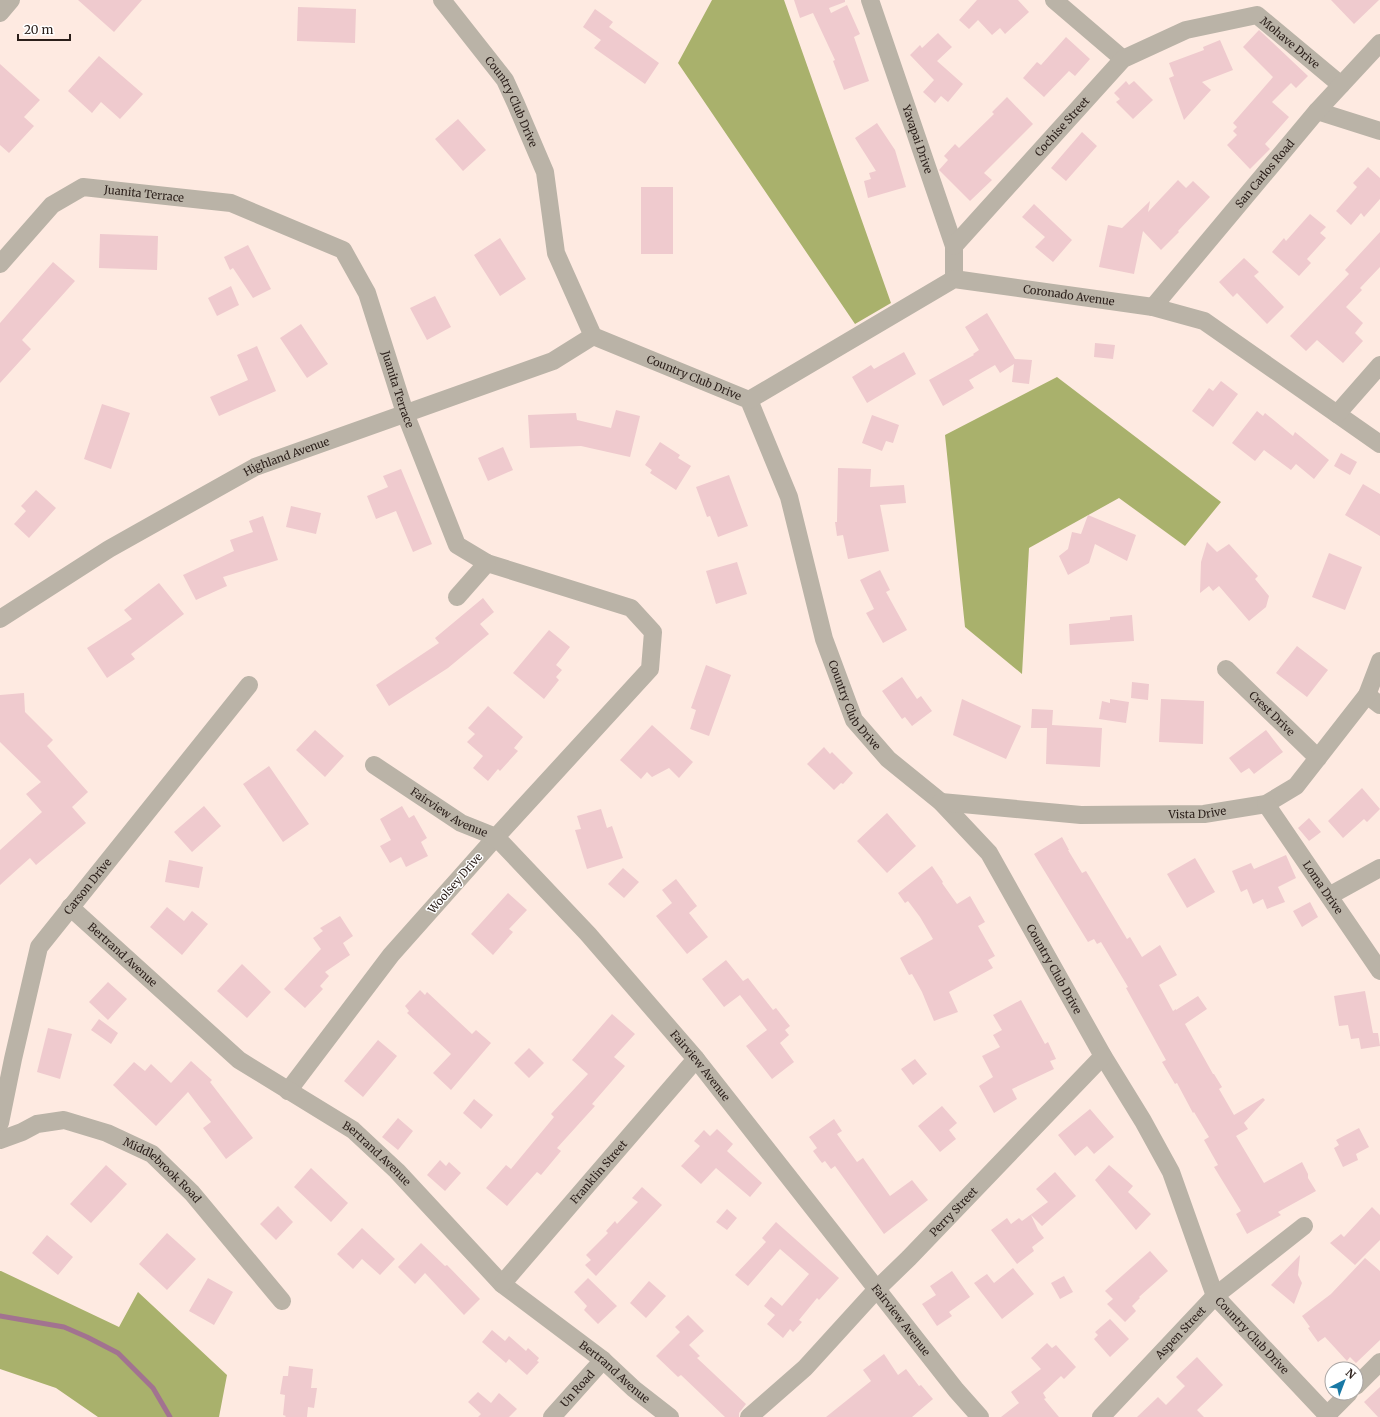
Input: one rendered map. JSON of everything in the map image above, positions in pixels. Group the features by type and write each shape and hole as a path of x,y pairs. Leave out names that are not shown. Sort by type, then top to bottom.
{"street":[{"path":"0,13 11,0"},
{"name":"Country Club Drive","path":"442,0 505,80 516,104 545,172 556,253 593,336 749,400 789,497 824,639 854,720 888,759 941,802 989,853 1103,1056 1143,1121 1171,1172 1215,1296 1328,1416"},
{"name":"Yavapai Drive","path":"870,0 954,246 954,279"},
{"path":"1054,0 1123,59"},
{"name":"Mohave Drive","path":"1186,30 1257,16 1341,85"},
{"name":"Cochise Street","path":"954,246 1123,59 1186,30"},
{"name":"San Carlos Road","path":"1153,307 1317,111 1380,43"},
{"path":"1317,111 1380,131"},
{"name":"Juanita Terrace","path":"0,264 52,205 83,187 231,203 343,250 367,293 405,413 457,545 487,563 631,608 653,632 650,669"},
{"path":"749,400 954,279"},
{"name":"Coronado Avenue","path":"954,279 1153,307 1204,321 1380,444"},
{"name":"Highland Avenue","path":"0,620 109,549 255,467 553,361 593,336"},
{"path":"1337,414 1380,365"},
{"path":"457,598 487,563"},
{"name":"Vista Drive","path":"941,802 1080,814 1204,814 1266,804 1296,786 1318,758 1374,700 1380,661"},
{"name":"Woolsey Drive","path":"288,1091 391,956 496,837 650,669"},
{"name":"Crest Drive","path":"1226,669 1318,758"},
{"name":"Carson Drive","path":"0,1124 13,1059 39,947 249,685"},
{"name":"Fairview Avenue","path":"374,765 460,823 496,837 588,934 696,1059 956,1390 980,1417"},
{"name":"Loma Drive","path":"1266,804 1380,971"},
{"path":"1329,896 1380,868"},
{"name":"Bertrand Avenue","path":"70,907 239,1060 353,1130 397,1170 502,1284 603,1360 634,1389 670,1417"},
{"name":"Perry Street","path":"749,1417 805,1368 877,1289 909,1258 1103,1056"},
{"name":"Franklin Street","path":"502,1284 696,1059"},
{"name":"Middlebrook Road","path":"0,1140 22,1132 37,1124 64,1120 107,1133 152,1154 192,1193 282,1301"},
{"name":"Aspen Street","path":"1101,1417 1215,1296 1304,1226"},
{"name":"Un Road","path":"552,1417 603,1360"},
{"path":"1364,1378 1380,1362"},
{"path":"1328,1416 1342,1401"}],"green space":[{"path":"712,0 784,0 891,303 855,324 678,63"},
{"path":"1057,377 1221,502 1185,546 1119,498 1029,548 1022,674 965,627 945,435"},
{"path":"0,1271 119,1327 138,1292 227,1375 219,1417 98,1417 56,1388 0,1369"}],"building":[{"path":"78,0 142,0 114,32"},
{"path":"794,0 845,0 845,2 829,8 831,13 847,5 860,34 854,37 869,81 844,90 833,61 835,60 813,13 800,18"},
{"path":"977,0 1018,0 1029,12 1005,34 1000,28 992,35 978,20 969,29 959,20"},
{"path":"1331,0 1379,0 1354,24"},
{"path":"298,7 356,9 355,43 297,41"},
{"path":"595,9 613,22 609,27 659,63 645,84 594,48 601,40 583,27"},
{"path":"1259,30 1308,76 1296,88 1291,83 1272,102 1289,117 1265,144 1270,149 1250,169 1227,145 1237,135 1233,131 1237,127 1233,123 1273,77 1243,47"},
{"path":"938,33 952,47 937,61 963,84 948,102 941,96 935,103 923,92 934,80 910,55 920,45 922,48"},
{"path":"1066,37 1090,59 1075,76 1069,71 1044,97 1023,78 1037,62 1041,65"},
{"path":"1220,40 1233,70 1202,82 1211,90 1184,120 1169,78 1174,76 1169,63 1204,50 1203,47"},
{"path":"99,56 143,94 120,119 101,102 92,113 68,91"},
{"path":"0,64 40,100 24,117 34,126 9,153 0,145"},
{"path":"1126,81 1129,85 1134,81 1153,100 1133,119 1116,102 1120,99 1114,93"},
{"path":"1007,97 1033,124 984,173 992,180 970,201 939,170 948,160 944,156 955,144 959,148 994,114 992,112"},
{"path":"458,119 486,150 463,171 435,139"},
{"path":"877,123 895,150 906,187 868,198 864,181 871,179 869,173 876,171 855,138"},
{"path":"1082,132 1097,146 1066,181 1051,168"},
{"path":"1368,167 1380,178 1380,199 1364,217 1361,213 1351,225 1336,211 1357,187 1353,183"},
{"path":"1178,180 1186,188 1193,181 1210,197 1161,250 1143,231 1134,274 1099,267 1108,225 1122,228 1150,201 1148,212"},
{"path":"641,187 673,187 673,254 641,254"},
{"path":"1034,204 1072,240 1053,262 1035,247 1045,237 1022,217"},
{"path":"1310,214 1326,227 1320,233 1326,238 1307,259 1311,263 1299,276 1272,252 1284,238 1286,241"},
{"path":"1380,232 1380,267 1360,288 1362,290 1346,307 1363,323 1355,333 1363,341 1343,363 1317,340 1306,351 1290,336 1349,274 1345,270"},
{"path":"100,234 158,236 157,270 99,268"},
{"path":"500,238 526,279 500,296 474,255"},
{"path":"248,245 271,289 253,298 233,268 230,270 224,257"},
{"path":"1244,258 1259,272 1254,276 1284,307 1267,324 1237,293 1233,297 1219,282"},
{"path":"53,262 75,281 22,340 31,349 0,383 0,323"},
{"path":"231,286 239,305 217,316 208,298"},
{"path":"435,296 451,327 427,340 410,308"},
{"path":"987,313 1015,359 1032,360 1029,384 1012,382 1014,364 1000,373 995,365 969,380 974,388 943,406 929,380 974,355 973,354 979,350 965,327"},
{"path":"301,324 328,364 307,378 280,338"},
{"path":"1095,343 1115,345 1113,359 1094,357"},
{"path":"257,346 276,391 219,416 210,397 248,380 237,355"},
{"path":"904,352 916,374 867,403 852,377 871,365 874,369"},
{"path":"1221,381 1238,394 1213,427 1192,411 1209,388 1213,391"},
{"path":"102,404 130,413 111,469 84,459"},
{"path":"616,410 640,416 630,457 581,446 530,448 528,415 576,413 577,420 611,428"},
{"path":"1257,411 1263,416 1265,413 1293,436 1295,432 1329,460 1314,479 1296,464 1291,470 1264,450 1255,461 1232,443"},
{"path":"872,415 899,425 893,443 886,441 882,451 862,443"},
{"path":"660,442 680,455 678,458 691,466 676,490 650,473 652,470 645,465"},
{"path":"503,447 513,470 488,481 478,458"},
{"path":"1341,453 1357,462 1350,475 1334,466"},
{"path":"838,468 871,469 870,487 904,485 906,503 880,505 889,551 848,559 843,535 837,536 835,522 837,522"},
{"path":"401,469 432,544 413,552 396,511 376,519 367,496 388,487 383,476"},
{"path":"729,475 748,526 718,537 710,516 707,517 696,487"},
{"path":"1363,484 1380,494 1380,536 1345,515"},
{"path":"36,490 56,508 29,538 14,524 26,511 21,506"},
{"path":"291,506 321,513 316,534 286,527"},
{"path":"1088,515 1136,535 1127,561 1095,544 1089,563 1068,575 1059,556 1068,549 1072,532 1081,534"},
{"path":"263,516 278,560 223,577 227,586 196,600 183,575 234,551 230,540 253,532 249,521"},
{"path":"1207,542 1217,552 1229,544 1258,576 1255,579 1269,596 1266,607 1249,621 1219,586 1213,591 1209,586 1200,593 1201,562"},
{"path":"1329,553 1362,567 1345,610 1312,597"},
{"path":"737,562 747,594 716,604 706,571"},
{"path":"880,570 890,590 886,592 907,630 883,643 866,613 874,609 860,580"},
{"path":"159,583 184,614 131,654 135,659 107,678 87,648 132,619 124,610"},
{"path":"483,598 494,612 480,624 489,634 448,668 389,706 376,685 439,643 435,638"},
{"path":"1132,615 1134,641 1070,645 1069,624 1110,620 1110,617"},
{"path":"549,630 570,647 556,665 562,670 556,677 559,680 544,699 513,673"},
{"path":"1297,646 1328,670 1307,697 1276,673"},
{"path":"706,665 731,675 709,736 690,729 696,710 691,708"},
{"path":"902,677 917,699 921,696 932,711 912,726 905,717 902,719 882,691"},
{"path":"1132,682 1149,684 1148,700 1131,698"},
{"path":"24,693 25,712 53,740 47,746 88,792 72,807 86,823 36,865 30,858 0,885 0,850 42,812 26,794 41,782 0,742 0,695"},
{"path":"962,699 1021,726 1006,759 953,735"},
{"path":"1110,699 1129,702 1126,723 1099,719 1102,701 1110,703"},
{"path":"1161,699 1204,701 1203,744 1159,742"},
{"path":"488,706 523,737 514,748 518,751 500,771 498,769 488,781 473,768 483,756 467,742 475,734 468,728"},
{"path":"1032,709 1053,710 1052,725 1102,728 1100,767 1046,764 1047,728 1031,728"},
{"path":"652,725 693,762 679,778 669,768 652,777 647,772 641,779 620,760"},
{"path":"315,730 344,756 325,777 296,750"},
{"path":"1266,730 1283,752 1254,774 1249,768 1241,773 1229,758"},
{"path":"824,747 830,754 832,752 853,773 843,784 841,783 834,790 807,764"},
{"path":"269,766 309,824 283,842 243,784"},
{"path":"1362,788 1380,809 1367,822 1364,819 1343,838 1328,821"},
{"path":"204,806 221,826 192,852 174,832"},
{"path":"402,806 409,818 414,815 427,838 421,842 428,856 406,867 401,857 390,863 380,846 391,840 380,819"},
{"path":"601,809 607,828 612,826 623,858 587,869 575,830 581,829 577,816"},
{"path":"887,813 916,846 887,873 857,841"},
{"path":"1309,818 1321,832 1309,841 1298,828"},
{"path":"1062,837 1082,873 1086,871 1127,939 1130,937 1142,957 1160,945 1177,975 1159,985 1173,1011 1198,996 1207,1009 1185,1024 1222,1087 1219,1089 1234,1115 1263,1098 1265,1100 1244,1123 1248,1129 1236,1136 1264,1183 1302,1162 1308,1174 1308,1178 1316,1191 1278,1212 1281,1215 1247,1234 1236,1214 1241,1211 1214,1167 1218,1165 1204,1140 1209,1137 1194,1112 1193,1113 1177,1083 1175,1084 1162,1062 1166,1060 1126,988 1128,987 1101,942 1097,944 1094,939 1088,942 1034,854"},
{"path":"1286,855 1296,878 1278,887 1285,902 1267,909 1263,899 1253,904 1247,889 1241,892 1232,871 1251,863 1254,869"},
{"path":"1195,858 1215,892 1187,908 1167,874"},
{"path":"169,860 203,867 199,888 165,882"},
{"path":"932,866 957,904 970,896 985,922 978,926 995,956 988,960 993,968 949,992 958,1012 934,1021 922,992 912,974 909,975 900,958 933,939 920,917 908,901 905,903 898,893"},
{"path":"623,868 639,882 624,898 608,884"},
{"path":"676,879 697,906 689,913 708,937 687,954 656,916 672,903 662,890"},
{"path":"508,893 527,910 509,929 513,932 493,955 471,934"},
{"path":"1310,902 1318,917 1302,927 1293,911"},
{"path":"167,907 184,921 192,911 208,924 182,955 150,927"},
{"path":"340,916 353,936 343,943 350,955 325,972 329,976 320,986 323,989 305,1008 284,989 321,949 313,938 323,931 320,928"},
{"path":"726,960 743,981 748,978 773,1010 776,1008 790,1026 785,1030 789,1035 780,1043 794,1062 772,1079 746,1046 767,1030 740,995 724,1007 702,979"},
{"path":"242,964 271,992 247,1018 217,991"},
{"path":"108,982 127,999 108,1020 89,1002"},
{"path":"420,990 425,995 427,992 472,1034 476,1030 491,1043 451,1090 433,1073 451,1054 407,1013 409,1011 405,1006"},
{"path":"1365,991 1373,1033 1378,1033 1380,1046 1361,1049 1359,1038 1351,1039 1348,1025 1339,1026 1334,996"},
{"path":"1021,1000 1045,1044 1048,1042 1056,1059 1050,1061 1054,1069 1012,1089 1017,1099 994,1113 979,1086 993,1077 982,1056 1000,1047 993,1035 1002,1030 993,1015"},
{"path":"612,1014 635,1034 614,1057 625,1066 592,1104 595,1106 557,1148 561,1151 541,1175 537,1172 507,1206 486,1188 506,1165 511,1169 554,1117 551,1114 588,1074 572,1060"},
{"path":"99,1019 118,1033 111,1044 91,1030"},
{"path":"48,1028 72,1034 60,1079 37,1072"},
{"path":"378,1040 397,1056 363,1097 344,1081"},
{"path":"529,1048 544,1063 529,1078 514,1063"},
{"path":"915,1059 927,1074 913,1085 901,1069"},
{"path":"191,1061 212,1080 210,1082 253,1138 226,1159 203,1128 211,1122 188,1092 156,1126 113,1085 134,1062 145,1071 151,1064 171,1083"},
{"path":"474,1099 493,1115 481,1129 463,1113"},
{"path":"942,1106 957,1123 949,1130 956,1139 940,1152 918,1126"},
{"path":"1090,1109 1114,1137 1094,1154 1087,1146 1075,1156 1058,1135"},
{"path":"398,1118 413,1131 398,1150 382,1137"},
{"path":"834,1119 842,1131 837,1134 857,1162 863,1158 890,1196 912,1180 928,1200 884,1234 835,1166 831,1169 825,1161 822,1163 813,1151 817,1148 809,1137"},
{"path":"1359,1128 1369,1147 1356,1154 1358,1160 1343,1167 1334,1148 1339,1145 1336,1140"},
{"path":"717,1129 733,1144 727,1151 762,1183 750,1197 716,1168 701,1184 681,1166 700,1146 694,1141 704,1130 710,1136"},
{"path":"440,1160 446,1166 449,1162 461,1173 445,1191 427,1175"},
{"path":"106,1165 127,1184 91,1223 70,1204"},
{"path":"1109,1165 1133,1186 1128,1192 1151,1214 1136,1230 1095,1180"},
{"path":"311,1168 348,1203 331,1222 294,1187"},
{"path":"1055,1172 1076,1196 1042,1226 1031,1215 1038,1230 1044,1238 1032,1247 1034,1251 1017,1264 991,1230 1007,1218 1011,1224 1019,1218 1022,1221 1048,1202 1036,1189"},
{"path":"642,1187 662,1205 596,1276 585,1265 591,1260 586,1255 608,1233 606,1231 615,1221 617,1224 638,1202 632,1198"},
{"path":"278,1206 293,1222 276,1240 260,1224"},
{"path":"1372,1207 1380,1215 1380,1240 1355,1265 1330,1243 1341,1234 1344,1237"},
{"path":"727,1209 737,1218 727,1230 716,1222"},
{"path":"776,1222 839,1278 819,1300 817,1298 799,1320 802,1322 793,1332 790,1329 783,1338 767,1324 775,1315 764,1306 771,1297 782,1306 809,1274 780,1249 748,1286 735,1275 766,1242 762,1238"},
{"path":"362,1228 395,1259 380,1275 362,1259 353,1269 337,1254"},
{"path":"167,1233 196,1259 167,1290 139,1264"},
{"path":"47,1235 73,1257 58,1275 32,1253"},
{"path":"421,1243 445,1266 447,1265 480,1299 464,1315 425,1273 415,1284 398,1267"},
{"path":"1150,1251 1168,1271 1139,1297 1140,1298 1132,1306 1136,1311 1125,1322 1107,1304 1113,1299 1105,1291"},
{"path":"1300,1255 1298,1275 1302,1283 1294,1304 1271,1285"},
{"path":"1365,1258 1380,1271 1380,1340 1358,1361 1354,1361 1350,1357 1347,1361 1325,1337 1318,1342 1302,1316 1331,1294"},
{"path":"1013,1268 1034,1294 1002,1319 974,1283 987,1274 994,1283"},
{"path":"952,1271 970,1297 949,1312 952,1316 937,1326 922,1304 936,1295 930,1286"},
{"path":"1064,1276 1073,1292 1060,1299 1051,1283"},
{"path":"208,1278 233,1292 214,1325 189,1311"},
{"path":"588,1278 617,1306 598,1324 584,1310 587,1306 574,1292"},
{"path":"649,1281 666,1296 646,1318 630,1303"},
{"path":"688,1315 704,1331 689,1345 700,1356 697,1358 746,1404 739,1413 739,1417 725,1417 681,1375 678,1377 656,1356 680,1332 675,1327"},
{"path":"1110,1319 1129,1339 1110,1357 1094,1339 1098,1335 1095,1332"},
{"path":"492,1330 505,1341 509,1336 526,1351 528,1348 539,1358 537,1361 539,1362 527,1375 509,1359 506,1363 482,1342"},
{"path":"1047,1343 1052,1348 1056,1345 1076,1367 1064,1379 1061,1376 1043,1393 1046,1398 1044,1399 1059,1417 1001,1417 1019,1403 1011,1392 1041,1369 1031,1358"},
{"path":"884,1354 898,1375 906,1369 919,1386 921,1385 933,1399 912,1417 826,1417 871,1381 863,1370"},
{"path":"1197,1357 1223,1385 1197,1410 1204,1417 1137,1417 1158,1397 1166,1405 1185,1386 1176,1377"},
{"path":"289,1366 313,1369 311,1388 317,1388 314,1408 308,1407 307,1417 285,1417 286,1416 283,1415 285,1395 280,1394 283,1376 288,1376"},
{"path":"1380,1387 1380,1417 1378,1417 1364,1402"},
{"path":"478,1392 491,1403 499,1393 517,1409 509,1417 478,1417 481,1414 468,1402"}],"waterway":[{"path":"0,1316 64,1327 118,1353 153,1388 170,1417"}]}
